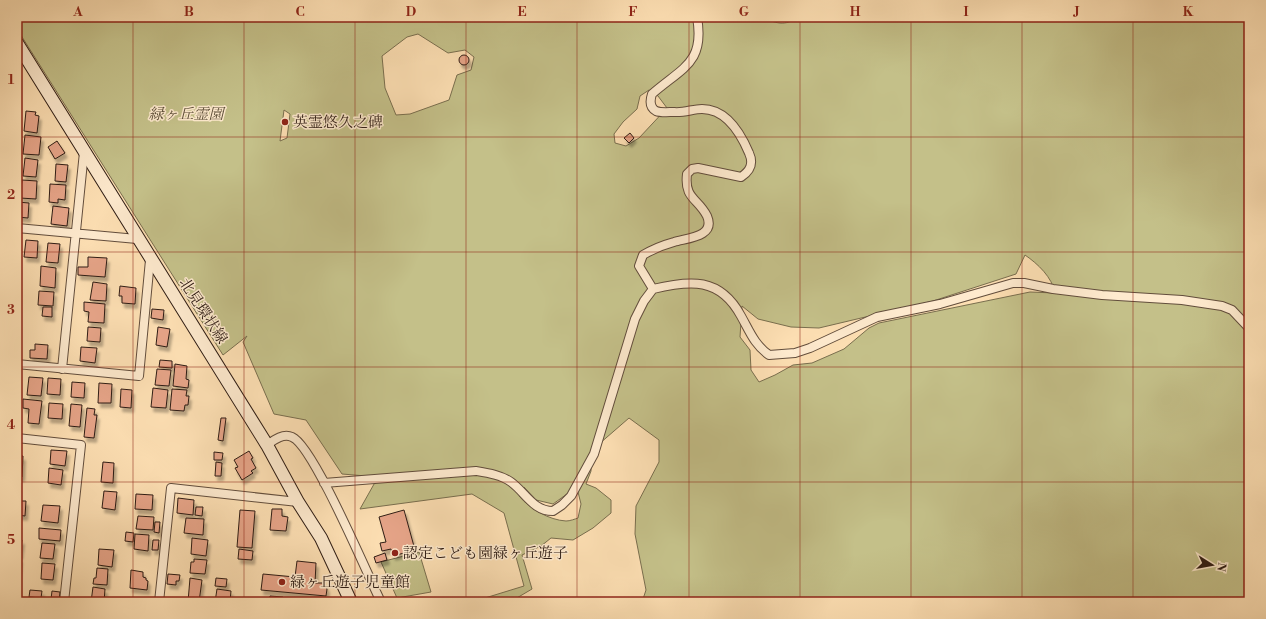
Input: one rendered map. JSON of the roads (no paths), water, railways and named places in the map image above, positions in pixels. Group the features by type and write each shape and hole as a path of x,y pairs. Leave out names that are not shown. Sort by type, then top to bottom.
{"main road":[{"name":"北見環状線","path":"18,47 150,260 211,353 267,445 298,502 321,538 351,602"}],"street":[{"path":"653,289 639,266 643,255 659,246 693,238 703,234 708,229 709,222 706,215 686,189 687,174 692,169 698,168 741,176 748,172 751,165 750,156 744,142 730,122 723,115 702,109 679,113 656,111 652,108 650,101 652,94 692,61 697,52 699,42 697,17"},
{"path":"17,63 18,47"},
{"path":"62,368 84,152"},
{"path":"17,228 138,239"},
{"path":"17,364 139,376 150,260"},
{"path":"324,483 476,471 500,476 511,482 530,502 539,508 553,511 562,505 570,496 594,454 635,320 641,306 653,289 684,282 700,283 716,290 729,299 740,315 752,340 759,348 769,355 795,353 810,348 877,317 940,304 1013,283 1024,282 1053,289 1102,295 1182,300 1222,306 1232,310 1249,328"},
{"path":"267,445 282,436 294,437 308,456 324,483 357,548 381,602"},
{"path":"17,438 81,445 64,602"},
{"path":"159,602 171,488 298,502"}],"place":[{"name":"英霊悠久之碑","path":"285,122"},
{"name":"認定こども園緑ヶ丘遊子","path":"395,553"},
{"name":"緑ヶ丘遊子児童館","path":"282,582"}],"park label":[{"name":"緑ヶ丘霊園","path":"186,114"}]}
